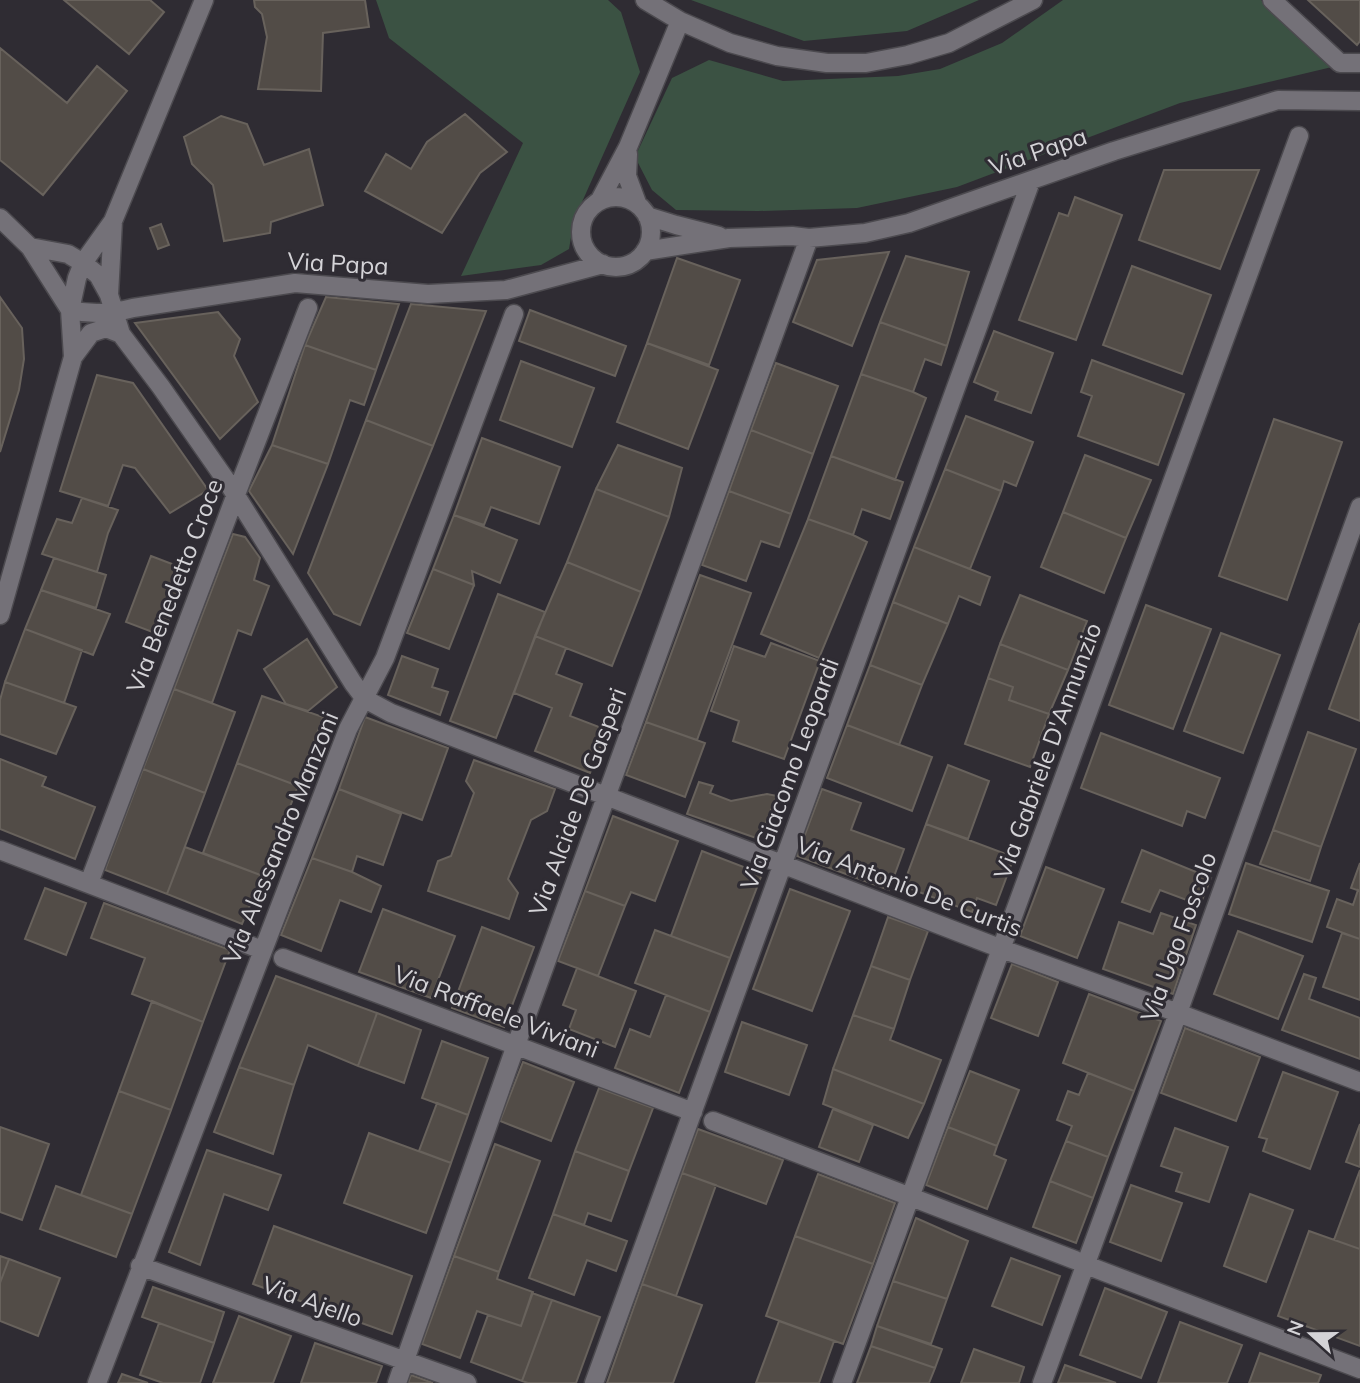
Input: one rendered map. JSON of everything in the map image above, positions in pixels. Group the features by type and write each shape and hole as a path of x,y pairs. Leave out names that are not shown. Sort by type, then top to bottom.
{"street":[{"path":"73,357 70,310 74,286 83,263 113,221 204,0"},
{"path":"645,0 680,21 730,43 776,56 827,63 866,63 949,43 1033,0"},
{"path":"1272,0 1340,63 1360,64"},
{"path":"628,147 627,176 650,227 650,239 638,259 627,265 615,266 603,264 588,252 581,230 584,218 600,200 628,147 680,21"},
{"name":"Via Papa","path":"645,251 729,238 809,238 865,233 909,223 1114,151 1278,100 1360,102"},
{"name":"Via Gabriele D'Annunzio","path":"842,1383 1299,136"},
{"name":"Via Giacomo Leopardi","path":"594,1383 1031,181"},
{"path":"600,200 626,198 642,209"},
{"name":"Via Papa","path":"642,209 676,225 729,238"},
{"path":"0,218 30,247 70,310"},
{"path":"109,295 113,221"},
{"name":"Via Alcide De Gasperi","path":"397,1383 605,797 809,238"},
{"path":"30,247 68,254 98,275 109,295 121,334 230,486 353,684 365,699"},
{"name":"Via Papa","path":"70,310 115,313 295,283 428,294 506,290 603,264"},
{"name":"Via Benedetto Croce","path":"89,883 308,308"},
{"name":"Via Alessandro Manzoni","path":"97,1383 348,729 385,658 514,314"},
{"path":"0,615 6,575 73,357 91,332 106,328 121,334"},
{"name":"Via Ugo Foscolo","path":"1042,1383 1081,1263 1178,1013 1360,507"},
{"name":"Via Antonio De Curtis","path":"365,699 391,713 605,797 1360,1082"},
{"path":"0,850 262,950"},
{"name":"Via Raffaele Viviani","path":"283,958 693,1112"},
{"path":"713,1121 1360,1369"},
{"name":"Via Ajello","path":"141,1266 467,1383"}],"green space":[{"path":"376,0 608,0 621,12 640,72 574,220 569,249 541,265 461,276 523,143 389,38"},
{"path":"691,0 979,0 907,31 804,41"},
{"path":"1063,0 1261,0 1332,67 1180,103 957,187 857,208 676,210 652,190 635,157 672,78 709,60 783,81 898,76 940,69 1002,43"}],"building":[{"path":"64,0 150,0 164,12 129,54"},
{"path":"254,0 365,0 369,27 323,33 321,91 258,89 267,37 262,14 255,7"},
{"path":"1308,0 1360,0 1360,41 1357,45"},
{"path":"0,48 67,103 97,66 127,91 43,195 0,160"},
{"path":"465,114 507,152 480,173 442,233 365,191 386,154 411,169 427,142"},
{"path":"221,116 247,124 264,165 309,149 323,205 271,222 270,233 224,241 213,185 192,164 184,137"},
{"path":"1164,170 1259,170 1220,269 1139,240"},
{"path":"1075,197 1122,215 1076,340 1019,320 1059,213 1068,216"},
{"path":"161,224 169,245 158,249 150,228"},
{"path":"889,252 852,346 793,322 817,260"},
{"path":"906,256 969,272 947,346 880,322"},
{"path":"677,258 740,280 709,365 647,343"},
{"path":"1132,266 1211,295 1182,374 1103,345"},
{"path":"0,297 22,328 24,359 19,390 0,452"},
{"path":"326,297 399,304 376,370 305,345"},
{"path":"411,304 486,311 433,446 366,420"},
{"path":"530,310 626,346 615,376 519,341"},
{"path":"218,312 240,339 234,356 258,402 220,439 135,323"},
{"path":"880,322 947,346 941,365 925,359 913,392 861,374"},
{"path":"994,331 1053,353 1031,413 995,400 998,392 974,382"},
{"path":"647,343 718,370 688,449 617,422"},
{"path":"305,345 376,370 364,405 350,400 328,464 272,445"},
{"path":"1092,360 1184,394 1158,465 1078,436 1092,396 1081,392"},
{"path":"521,361 594,388 572,447 500,420"},
{"path":"776,363 838,386 813,454 751,430"},
{"path":"861,374 926,398 895,480 831,456"},
{"path":"97,375 133,383 208,490 170,513 135,468 123,465 108,506 60,491"},
{"path":"966,416 1033,442 1016,486 1004,481 1001,491 945,469"},
{"path":"1274,419 1342,442 1287,600 1219,576"},
{"path":"366,420 433,446 360,625 334,614 308,573"},
{"path":"751,430 813,454 791,514 729,491"},
{"path":"482,438 560,467 539,524 491,507 484,525 454,515"},
{"path":"272,445 328,464 293,554 249,491"},
{"path":"618,445 682,468 669,517 596,489"},
{"path":"1085,455 1151,480 1126,538 1063,512"},
{"path":"831,456 903,482 890,519 862,509 853,535 808,519"},
{"path":"945,469 1001,491 970,569 914,547"},
{"path":"596,489 669,517 641,592 567,562"},
{"path":"729,491 791,514 779,547 761,541 746,581 702,565"},
{"path":"82,498 118,510 97,572 42,554 57,519 72,523"},
{"path":"1063,512 1126,538 1104,593 1041,567"},
{"path":"454,515 517,540 500,583 472,571 474,585 433,569"},
{"path":"808,519 867,542 819,658 761,634"},
{"path":"233,534 245,537 260,558 254,580 269,586 251,635 238,630 212,703 174,689"},
{"path":"914,547 990,577 980,605 959,596 948,624 893,602"},
{"path":"151,556 188,570 163,636 126,622"},
{"path":"54,558 106,575 96,608 41,590"},
{"path":"567,562 641,592 612,666 535,636"},
{"path":"433,569 474,585 449,649 407,633"},
{"path":"700,575 751,593 697,740 646,722"},
{"path":"41,590 110,614 93,655 25,629"},
{"path":"498,594 545,612 496,738 450,721"},
{"path":"1020,595 1087,621 1068,670 1000,644"},
{"path":"893,602 948,624 922,685 870,665"},
{"path":"1146,605 1211,629 1173,729 1109,705"},
{"path":"1360,623 1360,721 1329,709"},
{"path":"25,629 82,650 64,703 5,682"},
{"path":"1221,633 1280,655 1243,753 1184,731"},
{"path":"535,636 566,648 556,674 582,684 570,716 607,730 590,773 535,751 552,708 514,693"},
{"path":"307,639 337,687 308,711 286,704 264,669"},
{"path":"771,643 820,661 784,759 733,741 739,721 711,711 734,646 765,657"},
{"path":"1000,644 1068,670 1049,714 1009,700 1013,687 988,678"},
{"path":"402,656 438,669 432,687 448,692 440,715 388,695"},
{"path":"870,665 922,685 899,745 847,725"},
{"path":"988,678 1013,687 1009,700 1049,714 1030,767 965,744"},
{"path":"5,682 76,707 56,754 0,734 0,700"},
{"path":"174,689 235,712 205,793 143,769"},
{"path":"262,696 323,717 298,786 237,763"},
{"path":"365,717 448,748 422,820 339,789"},
{"path":"646,722 705,743 685,797 626,775"},
{"path":"847,725 932,757 912,811 827,778"},
{"path":"1308,732 1356,749 1321,847 1273,830"},
{"path":"1101,733 1220,778 1205,818 1187,811 1182,826 1081,788"},
{"path":"0,759 46,777 42,786 95,807 75,859 0,829"},
{"path":"474,760 555,789 547,811 531,820 508,879 518,893 509,919 428,891 438,861 451,856 474,793 466,781"},
{"path":"237,763 298,786 263,876 203,853"},
{"path":"948,765 989,781 968,839 926,824"},
{"path":"143,769 205,793 167,894 105,870"},
{"path":"699,782 713,786 710,793 731,801 767,794 777,796 759,839 687,814"},
{"path":"339,789 401,814 383,865 357,856 352,872 312,858"},
{"path":"822,789 861,803 851,830 904,849 889,890 797,856"},
{"path":"613,816 678,841 655,901 631,892 625,906 585,891"},
{"path":"926,824 1014,857 996,905 977,898 972,912 903,886"},
{"path":"1273,830 1321,847 1310,881 1260,864"},
{"path":"185,847 263,876 242,924 167,894"},
{"path":"1142,850 1211,878 1200,905 1160,890 1150,912 1122,902"},
{"path":"702,851 762,874 730,958 671,936"},
{"path":"312,858 381,886 371,912 340,900 321,951 281,935"},
{"path":"1246,863 1329,891 1312,942 1229,914"},
{"path":"1360,863 1360,891 1351,888"},
{"path":"1046,867 1104,889 1077,958 1020,936"},
{"path":"45,888 86,903 66,955 25,939"},
{"path":"790,889 850,911 812,1011 753,989"},
{"path":"1358,890 1360,939 1327,927 1337,899 1353,905"},
{"path":"585,891 625,906 598,976 558,961"},
{"path":"104,903 230,950 203,1022 132,994 145,958 91,938"},
{"path":"383,909 455,936 431,998 359,972"},
{"path":"1161,913 1196,925 1173,994 1103,969 1119,922 1153,934"},
{"path":"888,917 928,931 910,980 871,966"},
{"path":"482,927 534,947 504,1027 452,1008"},
{"path":"655,930 730,958 710,1012 635,983"},
{"path":"1238,931 1303,956 1278,1019 1214,994"},
{"path":"1342,933 1360,939 1360,1000 1323,987"},
{"path":"1012,964 1058,982 1038,1036 991,1018"},
{"path":"871,966 910,980 894,1029 853,1015"},
{"path":"577,968 636,991 615,1047 569,1029 576,1010 563,1005"},
{"path":"1304,974 1316,978 1309,999 1360,1018 1360,1059 1282,1030"},
{"path":"276,976 377,1013 358,1066 308,1045 294,1085 239,1067"},
{"path":"1089,994 1161,1021 1134,1091 1063,1063"},
{"path":"666,995 710,1012 679,1093 615,1068 630,1029 650,1037"},
{"path":"152,1001 203,1022 171,1110 119,1091"},
{"path":"377,1013 421,1030 404,1083 358,1066"},
{"path":"853,1015 894,1029 890,1040 941,1060 924,1104 833,1069"},
{"path":"742,1022 807,1045 789,1095 725,1072"},
{"path":"1185,1028 1260,1057 1236,1121 1161,1093"},
{"path":"442,1041 488,1058 468,1115 422,1098"},
{"path":"523,1062 574,1082 551,1141 500,1121"},
{"path":"239,1067 294,1085 273,1154 214,1132"},
{"path":"833,1069 924,1104 908,1138 823,1104"},
{"path":"970,1071 1019,1090 997,1146 948,1127"},
{"path":"1283,1072 1338,1092 1310,1169 1263,1151 1267,1139 1259,1137"},
{"path":"1088,1073 1134,1091 1108,1157 1066,1141 1072,1126 1057,1120 1068,1091 1079,1095"},
{"path":"599,1088 653,1108 629,1171 575,1151"},
{"path":"119,1091 171,1110 132,1214 81,1195"},
{"path":"437,1103 468,1115 451,1163 419,1151"},
{"path":"833,1109 873,1125 859,1162 819,1147"},
{"path":"1360,1124 1360,1167 1346,1162"},
{"path":"0,1127 49,1144 22,1220 0,1212"},
{"path":"948,1127 997,1146 994,1155 1006,1160 987,1209 926,1185"},
{"path":"1175,1128 1228,1147 1209,1202 1176,1191 1182,1173 1161,1166"},
{"path":"698,1129 783,1160 766,1204 682,1173"},
{"path":"369,1133 451,1163 426,1233 344,1203"},
{"path":"1066,1141 1108,1157 1093,1198 1050,1181"},
{"path":"495,1144 540,1161 499,1272 454,1256"},
{"path":"207,1150 281,1175 268,1210 224,1194 200,1265 169,1252"},
{"path":"575,1151 629,1171 611,1221 588,1213 584,1225 553,1214"},
{"path":"1360,1170 1360,1249 1334,1240"},
{"path":"682,1173 716,1185 676,1296 642,1284"},
{"path":"818,1174 895,1203 873,1264 795,1236"},
{"path":"1050,1181 1093,1198 1076,1243 1033,1227"},
{"path":"1131,1185 1182,1203 1161,1261 1110,1242"},
{"path":"56,1186 132,1214 116,1257 40,1229"},
{"path":"1250,1194 1293,1210 1266,1282 1224,1266"},
{"path":"553,1214 627,1241 616,1271 587,1260 574,1295 529,1278"},
{"path":"916,1218 968,1241 947,1299 893,1281"},
{"path":"274,1226 412,1276 392,1334 253,1284"},
{"path":"1309,1231 1360,1249 1360,1346 1278,1316"},
{"path":"795,1236 873,1264 843,1344 766,1316"},
{"path":"0,1256 9,1259 0,1283"},
{"path":"454,1256 499,1272 497,1279 533,1292 521,1326 477,1311 460,1358 422,1344"},
{"path":"1011,1258 1060,1276 1042,1325 992,1306"},
{"path":"9,1259 60,1278 38,1336 0,1321 0,1283"},
{"path":"893,1281 947,1299 931,1344 877,1326"},
{"path":"642,1284 702,1305 673,1383 607,1383"},
{"path":"153,1287 224,1312 214,1343 142,1317"},
{"path":"1105,1288 1167,1312 1141,1378 1080,1355"},
{"path":"532,1293 552,1300 522,1381 471,1362 488,1315 521,1326"},
{"path":"552,1300 600,1317 576,1383 528,1383 522,1381"},
{"path":"239,1316 291,1336 273,1383 213,1383"},
{"path":"779,1321 834,1341 819,1383 756,1383"},
{"path":"1180,1322 1242,1345 1227,1383 1158,1383"},
{"path":"159,1323 214,1343 200,1383 163,1383 140,1375"},
{"path":"877,1326 942,1349 935,1368 871,1346"},
{"path":"315,1343 382,1366 376,1383 301,1383"},
{"path":"871,1346 935,1368 929,1383 857,1383"},
{"path":"974,1349 1024,1367 1019,1383 961,1383"},
{"path":"1260,1353 1321,1375 1318,1383 1249,1383"},
{"path":"1065,1365 1116,1383 1058,1383"},
{"path":"122,1374 148,1383 118,1383"},
{"path":"411,1375 433,1383 408,1383"}]}
